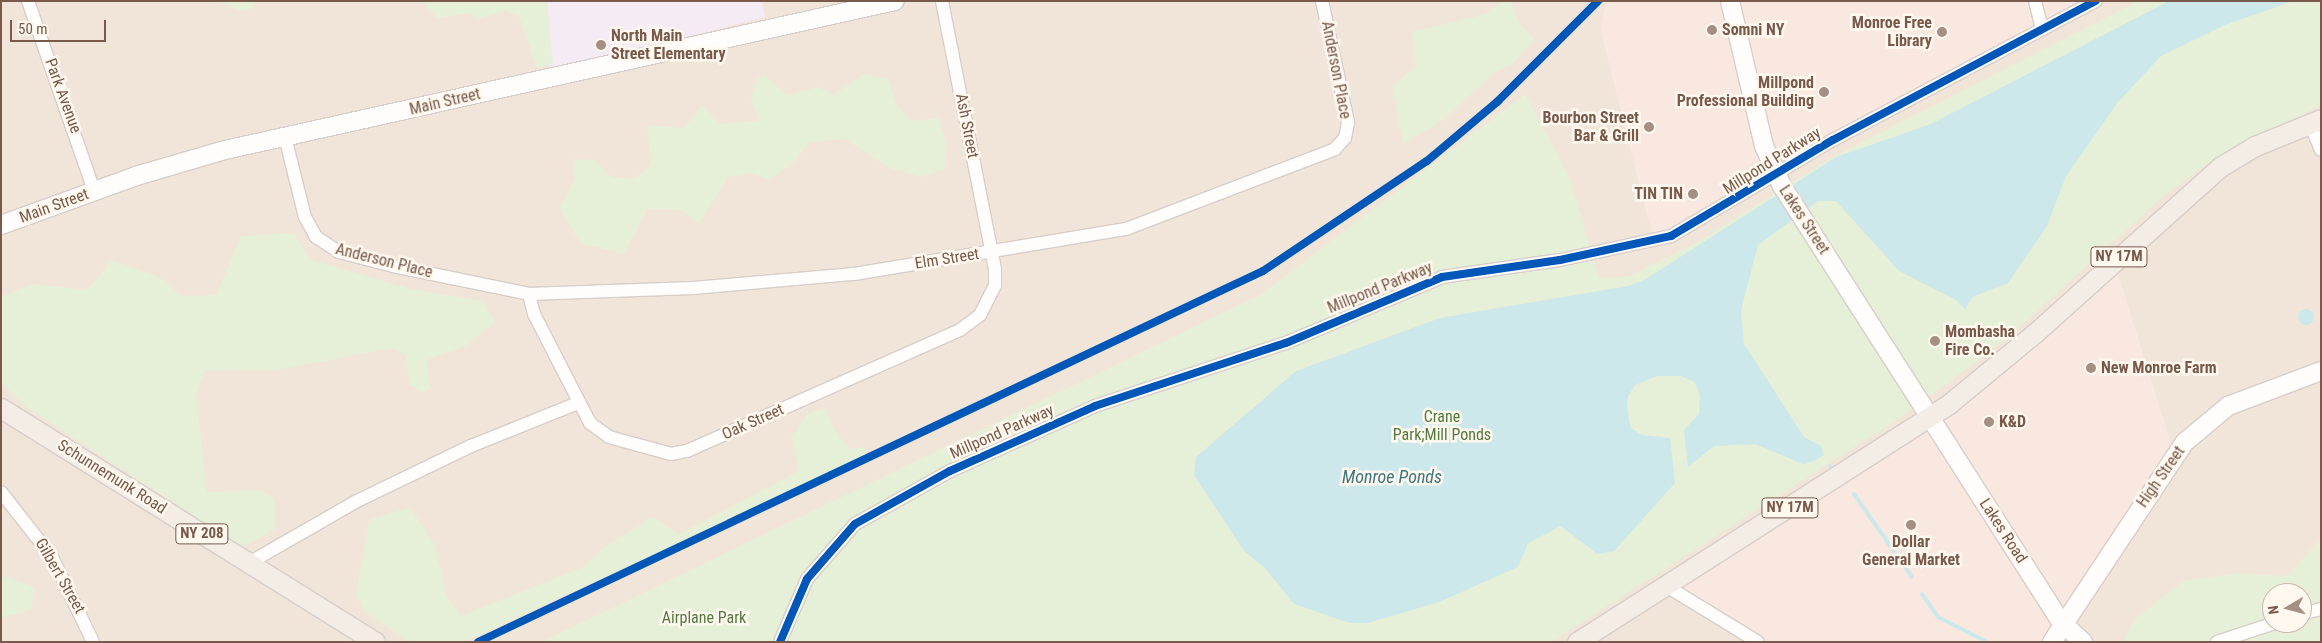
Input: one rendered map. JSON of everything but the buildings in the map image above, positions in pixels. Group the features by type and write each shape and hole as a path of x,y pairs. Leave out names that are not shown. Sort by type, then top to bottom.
{"main road":[{"name":"NY 17M","path":"1577,642 1668,587 1930,416 2005,360 2220,167 2255,146 2315,121"},
{"name":"Schunnemunk Road","path":"1,408 375,642"},
{"name":"NY 208","path":"1,418 29,426"}],"street":[{"name":"Park Avenue","path":"28,1 94,191"},
{"name":"Ash Street","path":"942,1 993,251"},
{"name":"Anderson Place","path":"1322,1 1347,115 1345,138"},
{"name":"Lakes Street","path":"1730,1 1764,146 1780,182 1930,416"},
{"path":"2035,1 2042,29"},
{"name":"Millpond Parkway","path":"780,642 807,579 855,524 950,471 1095,406 1286,343 1442,277 1663,240 1780,182 1833,140 2095,1"},
{"name":"Main Street","path":"1,225 94,191 225,150 886,2"},
{"path":"2315,121 2321,150"},
{"name":"Anderson Place","path":"286,137 307,223 324,244 348,254 529,294"},
{"name":"Elm Street","path":"529,294 778,282 1117,231 1158,219 1329,152 1345,138"},
{"name":"Oak Street","path":"529,294 578,403 590,423 609,437 656,452 687,451 960,330 980,315 995,286 993,251"},
{"name":"High Street","path":"2052,642 2061,622 2175,456 2209,420 2249,396 2321,371"},
{"path":"249,563 301,531 471,446 578,403"},
{"name":"Lakes Road","path":"1930,416 2061,622 2083,642"},
{"name":"Gilbert Street","path":"1,492 52,557 93,642"},
{"path":"1668,587 1758,642"},
{"path":"2217,642 2262,627"}],"shaded area":[{"path":"1,1 2321,1 2321,642 1,642"},
{"name":"North Main Street Elementary","path":"537,1 762,1 765,17 550,73"},
{"path":"1607,1 2097,1 1693,226 1654,243 1600,28"},
{"path":"2114,261 2175,456 2052,642 1758,642 1668,587 1950,403"}],"green space":[{"path":"218,1 256,1 253,8 240,11"},
{"path":"422,1 547,1 553,63 537,69 519,16 506,11 479,18 469,13 437,18"},
{"path":"1501,1 1511,1 1519,23 1534,39 1511,65 1495,72 1444,119 1403,144 1392,86 1416,66 1412,32 1486,14"},
{"name":"Crane Park;Mill Ponds","path":"2138,1 2321,1 2321,105 2216,157 2159,200 2004,341 1907,413 1551,642 541,642 1260,295 1525,94 1569,176 1599,278 1630,276 1699,241 1833,157"},
{"path":"864,74 888,79 897,105 910,121 939,118 947,147 944,170 921,177 889,168 845,139 810,142 792,164 768,180 751,173 728,177 699,224 681,210 647,209 624,254 580,243 559,207 575,179 573,159 594,160 611,177 634,179 651,165 647,125 684,128 702,105 718,124 759,121 751,98 756,79 764,75 787,95 817,87 835,94"},
{"path":"294,233 309,259 407,288 482,301 495,322 465,346 427,360 430,389 422,392 410,385 405,355 392,348 272,371 205,370 196,394 207,492 260,490 275,499 275,529 242,547 26,407 1,383 1,297 32,284 87,290 112,260 159,277 181,296 216,295 241,236"},
{"path":"825,408 837,434 851,449 865,447 865,457 464,642 410,642 365,612 356,595 369,520 410,507 435,545 447,597 461,616 583,567 604,547 653,517 679,534 786,478 799,470 791,437 808,413"},
{"path":"2321,539 2321,642 2122,642 2135,619 2183,581 2239,573 2287,576"},
{"path":"1,575 35,588 31,610 1,618"}],"water":[{"name":"Monroe Ponds","path":"2169,1 2293,1 2225,25 2161,56 2118,102 2066,176 2047,226 2008,283 1972,297 1965,310 1956,300 1899,271 1836,201 1818,201 1758,245 1741,310 1744,344 1804,437 1821,446 1824,455 1814,461 1803,464 1755,444 1714,446 1688,467 1684,430 1699,414 1700,396 1695,382 1681,376 1657,376 1635,385 1627,398 1628,414 1631,428 1642,435 1670,438 1675,483 1614,551 1597,554 1561,526 1528,543 1518,567 1439,602 1368,623 1349,623 1294,604 1265,568 1244,551 1194,475 1196,457 1296,371 1440,318 1628,286 1646,279 1836,157 1931,124"},
{"path":"2303,309 2309,309 2314,314 2312,323 2303,325 2298,320 2298,314"}],"waterway":[{"path":"1854,494 1912,577"},
{"path":"1922,594 1938,617 1987,642"}],"cycle path":[{"path":"478,642 1263,271 1427,161 1497,102 1598,1"},
{"path":"780,642 807,579 855,524 950,471 1095,406 1286,343 1442,277 1560,260 1671,236 1833,140 2095,1"}],"place":[{"name":"Somni NY","path":"1712,30"},
{"name":"Monroe Free Library","path":"1942,32"},
{"name":"North Main Street Elementary","path":"601,45"},
{"name":"Millpond Professional Building","path":"1824,92"},
{"name":"Bourbon Street Bar & Grill","path":"1649,127"},
{"name":"TIN TIN","path":"1693,194"},
{"name":"Mombasha Fire Co.","path":"1935,341"},
{"name":"New Monroe Farm","path":"2091,368"},
{"name":"K&D","path":"1989,422"},
{"name":"Dollar General Market","path":"1911,525"}],"park label":[{"name":"Airplane Park","path":"704,618"}]}
